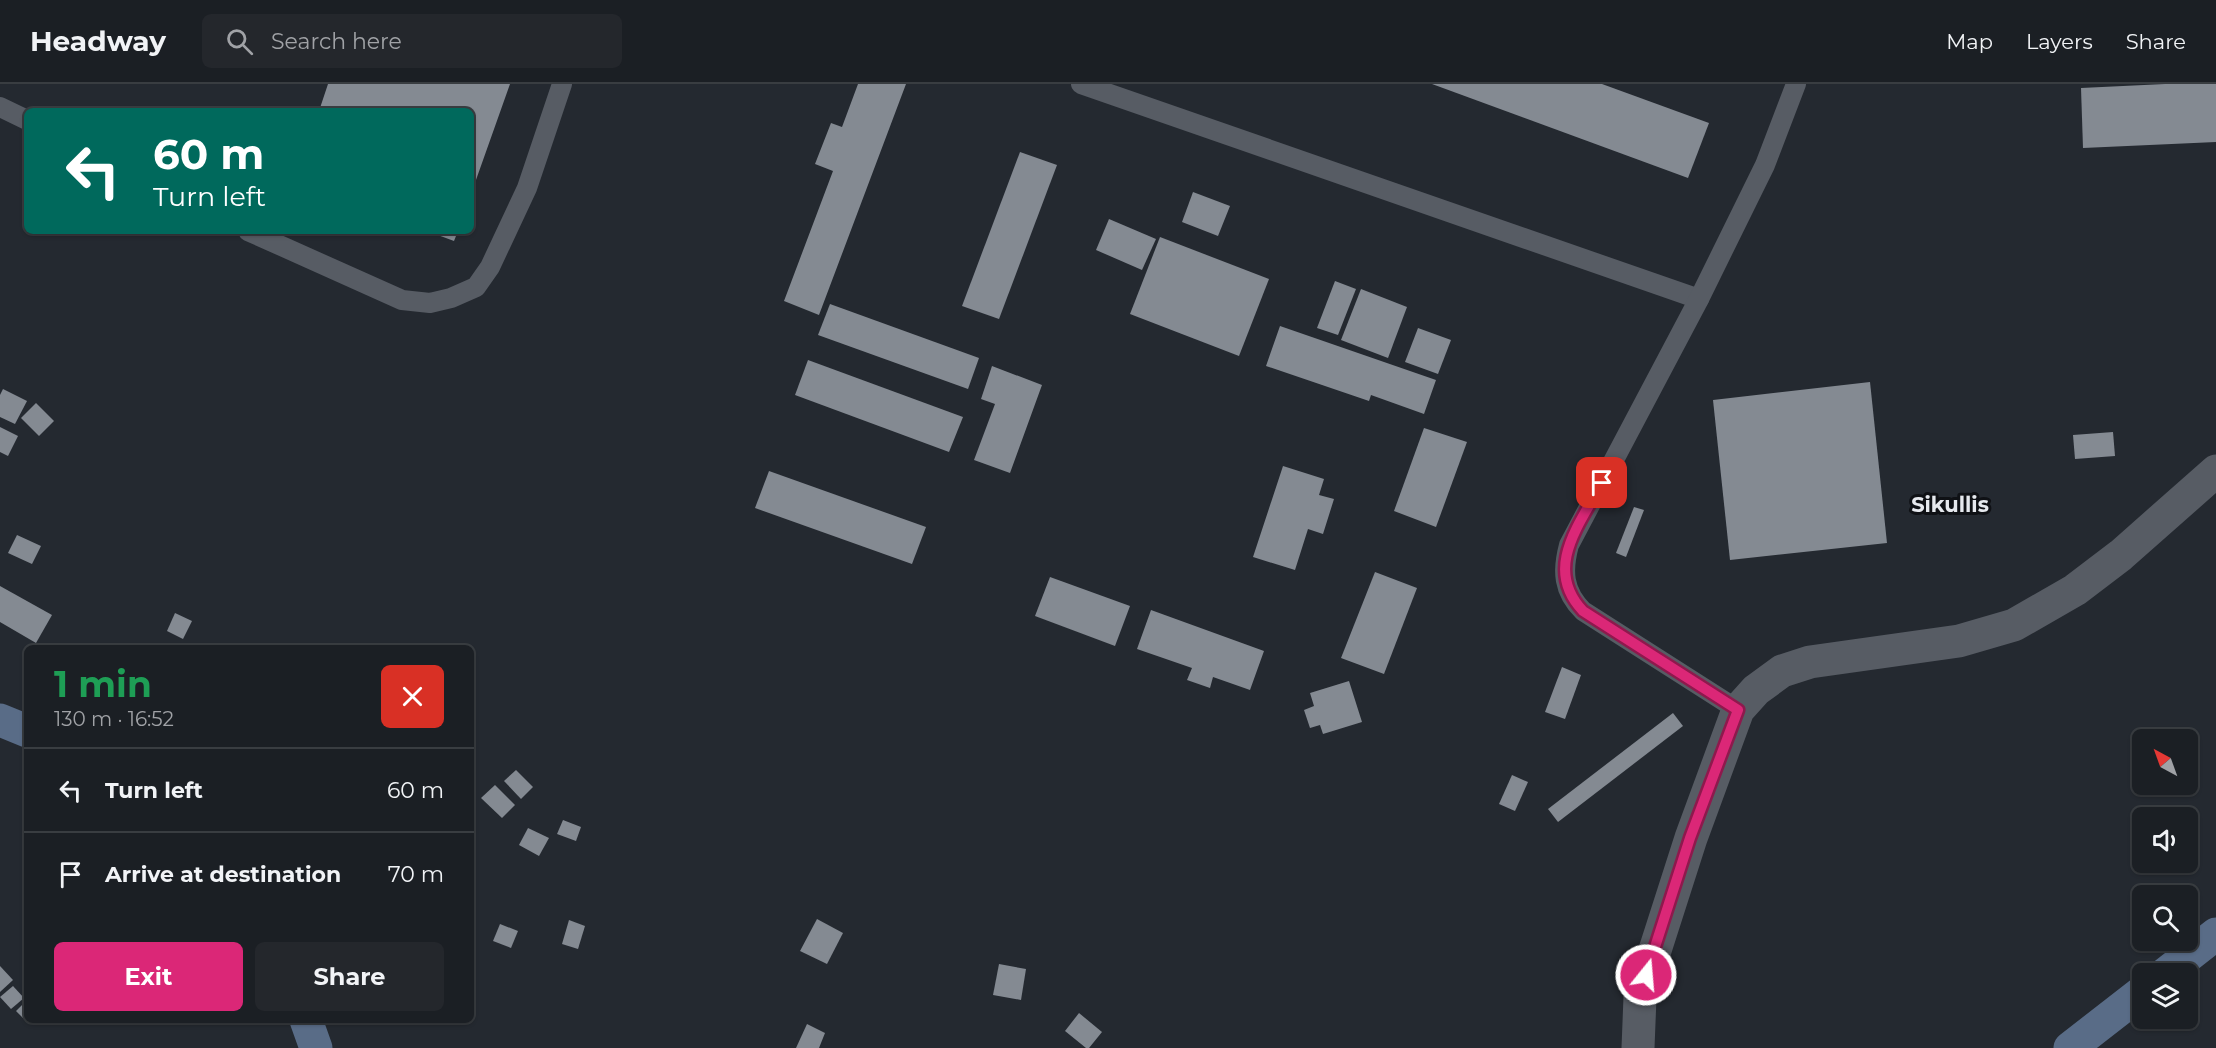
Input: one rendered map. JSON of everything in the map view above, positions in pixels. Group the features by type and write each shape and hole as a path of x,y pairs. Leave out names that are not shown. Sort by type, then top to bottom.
{"street":[{"path":"1638,1048 1640,997 1690,838 1738,710 1756,690 1782,671 1810,662 1959,641 2014,625 2075,590 2121,555 2216,471"},
{"path":"0,720 24,730"},
{"path":"2179,963 2216,933"},
{"path":"2070,1048 2132,1000"},
{"path":"307,1023 316,1048"}],"lane":[{"path":"256,234 402,300 430,303 451,298 476,287 490,267 527,188 562,84"},
{"path":"1081,84 1700,299"},
{"path":"1738,710 1583,611 1567,590 1564,562 1569,545 1700,299 1765,165 1796,84"},
{"path":"0,107 24,119"}],"building":[{"path":"328,84 510,84 474,186 474,108 320,108"},
{"path":"858,84 906,84 819,315 784,301 833,171 815,164 831,123 842,127"},
{"path":"1432,84 1602,84 1709,123 1688,178"},
{"path":"2216,84 2216,142 2083,148 2081,88"},
{"path":"1020,152 1057,165 999,319 962,306"},
{"path":"1193,192 1230,206 1218,236 1182,222"},
{"path":"1109,219 1156,239 1142,270 1096,250"},
{"path":"435,234 457,234 454,241"},
{"path":"1160,237 1269,279 1239,356 1130,314"},
{"path":"1335,281 1356,289 1338,335 1317,328"},
{"path":"1361,289 1407,307 1388,358 1341,340"},
{"path":"830,304 979,358 968,389 818,335"},
{"path":"1280,326 1436,380 1424,414 1371,395 1369,401 1266,366"},
{"path":"1418,328 1451,340 1438,374 1405,362"},
{"path":"808,360 963,417 949,452 795,395"},
{"path":"992,366 1042,385 1010,473 974,460 995,404 981,399"},
{"path":"1870,382 1887,543 1730,560 1713,400"},
{"path":"3,389 27,401 15,424 0,417 0,395"},
{"path":"36,403 54,421 39,436 21,418"},
{"path":"0,427 18,436 8,456 0,452"},
{"path":"1424,428 1467,442 1436,527 1394,511"},
{"path":"2113,432 2115,456 2075,459 2073,435"},
{"path":"1283,466 1324,479 1319,495 1334,499 1323,534 1308,529 1295,570 1253,557"},
{"path":"769,471 926,527 912,564 755,508"},
{"path":"1634,507 1644,510 1626,557 1616,553"},
{"path":"17,535 41,546 32,564 8,553"},
{"path":"1375,572 1417,588 1384,674 1341,658"},
{"path":"1050,577 1130,606 1115,646 1035,616"},
{"path":"0,586 52,615 36,643 0,622"},
{"path":"1151,610 1264,651 1250,690 1213,677 1210,688 1187,680 1192,668 1137,649"},
{"path":"175,613 192,621 183,639 167,631"},
{"path":"1562,667 1581,675 1565,719 1545,712"},
{"path":"1349,681 1362,722 1323,734 1320,725 1310,728 1304,710 1314,706 1310,693"},
{"path":"1673,713 1683,726 1558,822 1548,809"},
{"path":"516,770 533,787 521,799 504,781"},
{"path":"1512,775 1528,782 1515,811 1499,804"},
{"path":"495,785 515,805 502,818 481,798"},
{"path":"563,820 581,827 576,841 557,834"},
{"path":"528,828 549,838 539,856 519,845"},
{"path":"817,919 843,933 827,964 800,951"},
{"path":"569,920 585,926 578,949 562,944"},
{"path":"500,924 518,931 511,948 493,941"},
{"path":"999,964 1026,969 1021,1000 993,995"},
{"path":"0,966 13,980 0,992"},
{"path":"13,986 24,998 11,1009 0,997"},
{"path":"24,1003 24,1019 16,1011"},
{"path":"1079,1013 1102,1032 1089,1048 1065,1031"},
{"path":"807,1024 825,1033 819,1048 796,1048"}],"district":[{"name":"Sikullis","path":"1950,504"}],"route":[{"path":"1602,483 1569,545 1564,562 1567,590 1574,602 1583,611 1738,710 1690,838 1646,975"}]}
